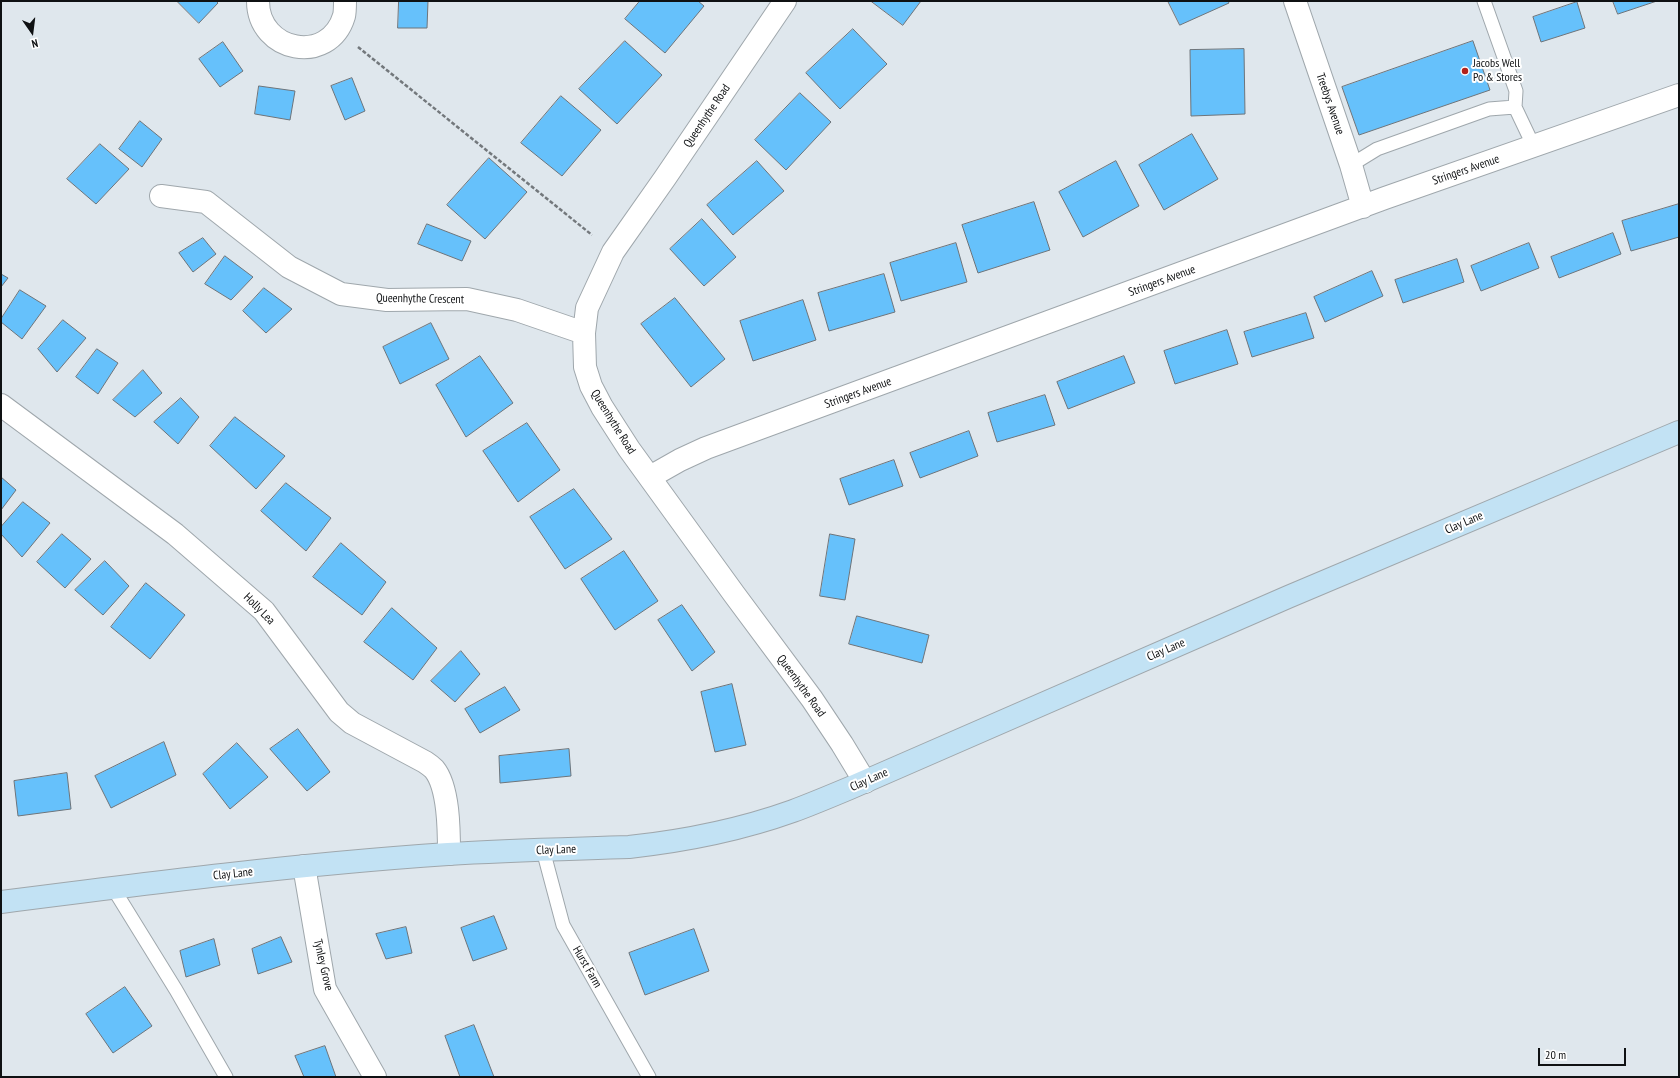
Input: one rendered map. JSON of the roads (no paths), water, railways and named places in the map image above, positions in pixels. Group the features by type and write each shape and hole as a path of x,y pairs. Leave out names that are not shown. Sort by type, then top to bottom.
{"street":[{"path":"258,1 260,18 272,36 284,44 298,48 314,46 326,41 337,30 344,16 346,1"},
{"name":"Queenhythe Road","path":"785,1 670,172 612,252 587,308 584,333 585,367 591,386 602,407 734,594 812,699 865,782"},
{"name":"Treebys Avenue","path":"1295,1 1351,165 1363,207"},
{"name":"Stringers Avenue","path":"650,477 680,460 706,448 1363,207 1679,95"},
{"name":"Queenhythe Crescent","path":"161,196 206,202 289,267 341,294 387,300 467,299 517,310 584,333"},
{"name":"Holly Lea","path":"1,405 175,534 264,611 339,712 352,723 424,762 434,770 442,786 445,798 449,854"},
{"name":"Clay Lane","path":"1,902 304,866 449,854 643,845 704,836 792,811 865,782 1295,594 1679,432"},
{"name":"Tynley Grove","path":"304,866 325,989 375,1077"}],"lane":[{"path":"1484,1 1516,91 1515,107 1534,146"},
{"path":"1351,165 1377,149 1489,109 1515,107"},
{"name":"Hurst Farm","path":"543,850 563,925 649,1077"},
{"path":"113,888 226,1077"}],"place":[{"name":"Jacobs Well Po & Stores","path":"1465,71"}]}
